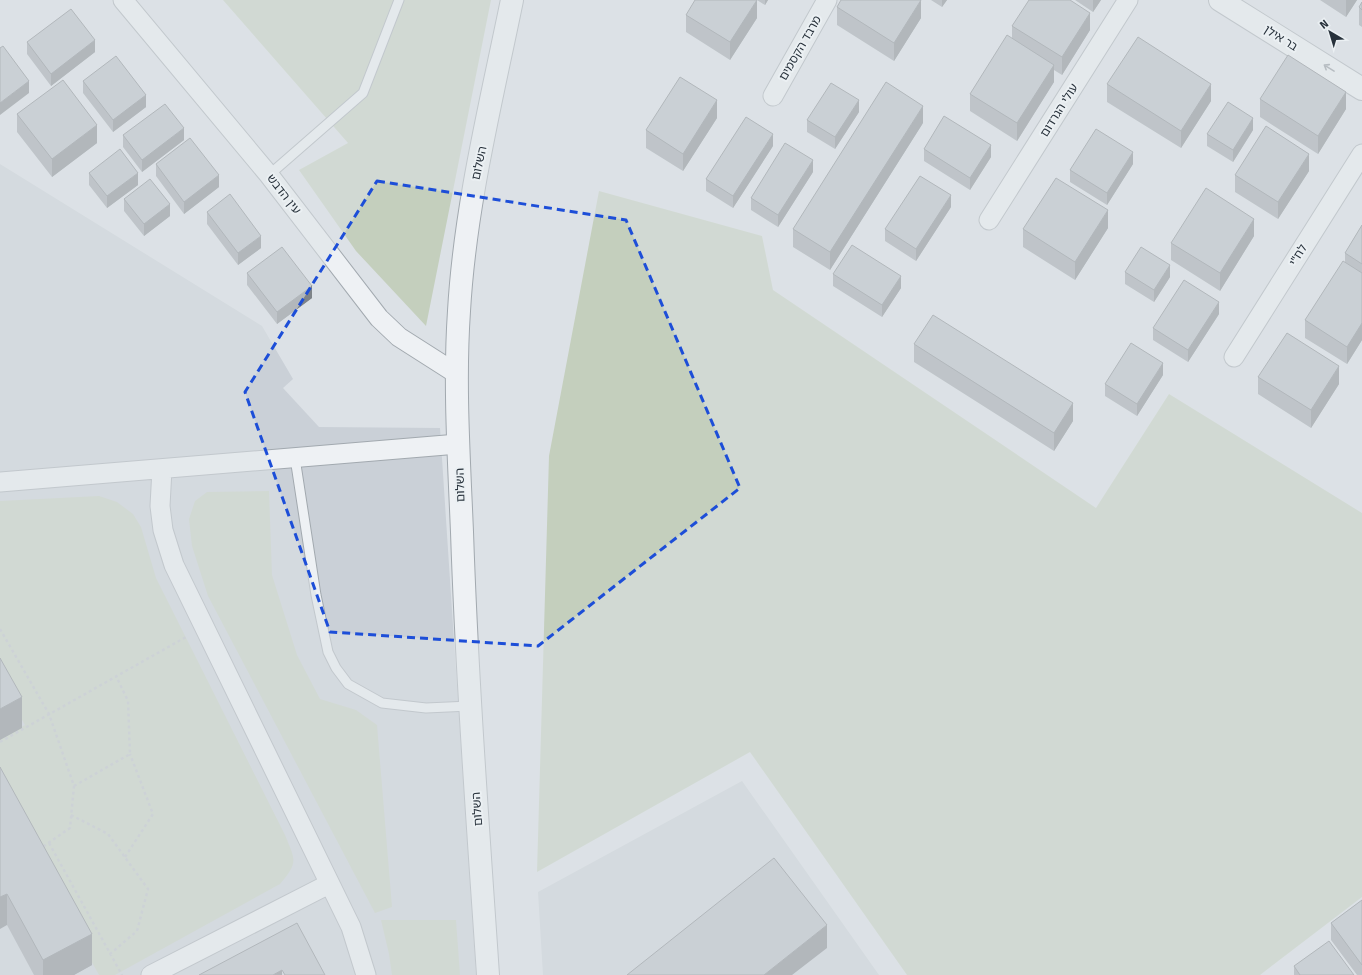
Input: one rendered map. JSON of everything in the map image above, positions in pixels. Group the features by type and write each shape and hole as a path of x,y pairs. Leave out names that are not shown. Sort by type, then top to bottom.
{"street":[{"name":"עין הדבש","path":"123,0 270,176 379,318 399,337 457,374"},
{"name":"השלום","path":"488,975 470,706 458,444 458,311 473,195 512,0"},
{"name":"מרבד הקסמים","path":"773,96 827,0"},
{"name":"עולי הגרדום","path":"989,220 1128,0"},
{"name":"בר אילן","path":"1220,0 1362,88"},
{"name":"לח\"י","path":"1234,357 1362,154"},
{"path":"0,482 458,444"},
{"path":"162,468 160,506 163,530 174,565 351,928 366,975"},
{"path":"151,975 329,884"}],"lane":[{"path":"270,176 363,93 399,0"},
{"path":"295,458 316,595 328,652 336,668 348,684 382,703 426,708 470,706"}],"path":[{"path":"0,742 204,627"},
{"path":"0,630 49,714 74,786 70,828 36,851"},
{"path":"116,676 128,701 130,754 154,814 125,857"},
{"path":"74,786 130,754"},
{"path":"71,815 108,834 148,889 137,930 110,954"},
{"path":"37,842 41,849"},
{"path":"49,843 122,975"}],"highlighted area":[{"path":"377,181 626,220 740,488 538,646 330,632 245,392"}],"shaded area":[{"path":"0,164 262,326 293,379 283,388 319,427 440,428 476,975 0,975"},
{"path":"742,781 879,975 543,975 538,892"}],"green space":[{"path":"223,0 491,0 426,326 356,251 299,170 348,143"},
{"path":"599,191 762,236 773,290 1096,508 1169,394 1362,513 1362,897 1260,975 907,975 750,752 537,872 549,456"},
{"path":"269,491 272,575 297,655 320,699 356,710 377,725 392,907 375,913 208,596 192,546 189,519 195,501 207,492"},
{"path":"99,496 117,502 133,514 141,527 156,578 285,835 293,856 293,865 280,884 115,975 99,975 0,796 0,739 25,725 0,682 0,501"},
{"path":"381,920 456,920 460,975 392,975"}],"building":[{"path":"695,0 757,0 730,42 686,15"},
{"path":"841,0 921,0 894,43 837,7"},
{"path":"1029,0 1070,0 1090,13 1062,57 1012,26"},
{"path":"1362,2 1362,10 1359,7"},
{"path":"71,9 95,40 51,74 27,42"},
{"path":"1007,35 1054,65 1017,123 970,94"},
{"path":"1138,37 1211,84 1181,131 1107,84"},
{"path":"3,46 29,81 0,103 0,48"},
{"path":"1288,55 1346,92 1318,136 1260,99"},
{"path":"116,56 146,95 113,120 83,81"},
{"path":"680,77 717,100 683,154 646,130"},
{"path":"63,80 97,125 52,159 17,114"},
{"path":"886,82 923,106 830,252 793,229"},
{"path":"831,83 859,100 835,137 807,120"},
{"path":"1228,102 1253,118 1233,150 1207,134"},
{"path":"165,104 184,128 142,160 123,135"},
{"path":"944,116 991,145 970,178 924,149"},
{"path":"746,117 773,134 733,196 706,179"},
{"path":"1266,126 1309,154 1278,202 1235,175"},
{"path":"1096,129 1133,152 1107,193 1070,170"},
{"path":"190,138 219,175 184,202 156,164"},
{"path":"785,143 813,160 778,215 751,198"},
{"path":"120,149 138,173 107,196 89,173"},
{"path":"920,176 951,195 916,249 885,229"},
{"path":"1056,178 1108,210 1075,262 1023,229"},
{"path":"150,179 170,204 144,224 124,199"},
{"path":"1206,188 1254,219 1220,273 1171,243"},
{"path":"230,194 261,236 238,253 207,212"},
{"path":"1362,225 1362,264 1345,253"},
{"path":"852,245 901,276 882,305 833,274"},
{"path":"282,247 312,286 277,312 247,273"},
{"path":"1141,247 1170,265 1154,290 1125,272"},
{"path":"1343,261 1362,273 1362,323 1347,347 1305,320"},
{"path":"1184,280 1219,302 1188,350 1153,328"},
{"path":"933,315 1073,403 1054,433 914,344"},
{"path":"1287,333 1339,366 1311,410 1258,377"},
{"path":"1131,343 1163,363 1137,404 1105,384"},
{"path":"0,658 22,697 0,709"},
{"path":"0,767 92,934 43,960 7,894 0,897"},
{"path":"774,858 827,925 764,975 627,975"},
{"path":"1362,900 1362,965 1331,923"},
{"path":"297,923 325,975 285,975 282,970 273,975 199,975"},
{"path":"1329,941 1354,975 1300,975 1294,966"}]}
